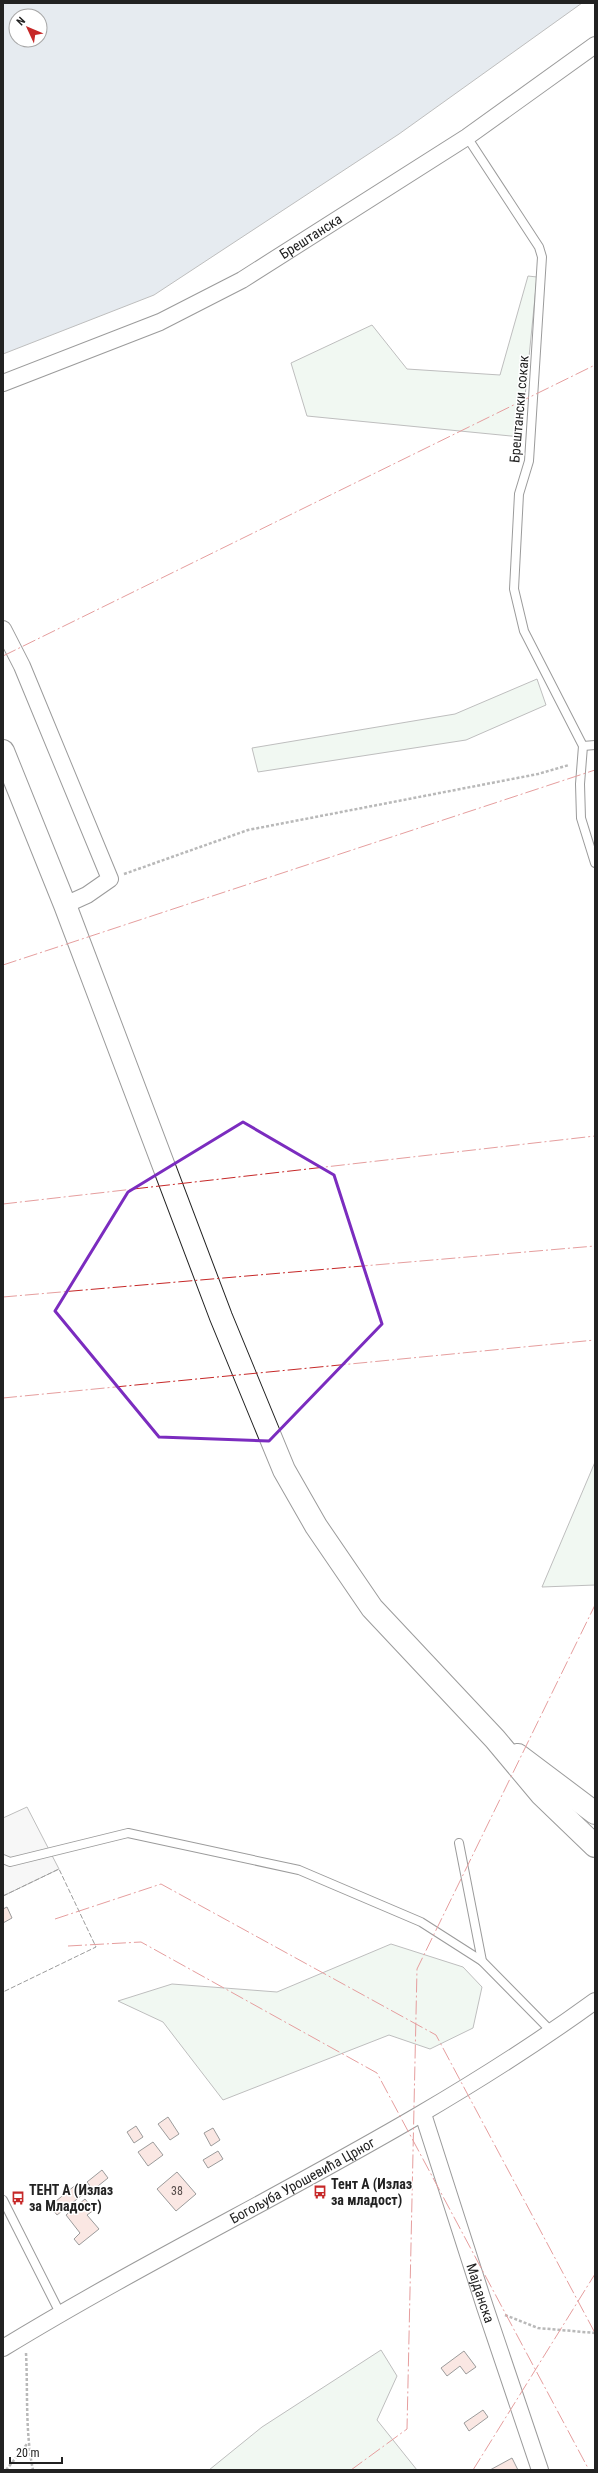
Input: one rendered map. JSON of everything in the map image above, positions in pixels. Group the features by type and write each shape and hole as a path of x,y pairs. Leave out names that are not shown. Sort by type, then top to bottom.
{"main road":[{"path":"3,751 65,906 221,1317 284,1470 316,1526 372,1608 416,1657 495,1740 541,1794 595,1846"},
{"path":"495,1740 550,1777 595,1813"}],"street":[{"name":"Брештанска","path":"3,383 160,322 242,280 466,137 595,45"},
{"path":"3,629 25,673 110,879 87,895 65,906"},
{"name":"Богољуба Урошевића Црног","path":"3,2348 60,2313 423,2114 502,2066 595,2000"},
{"name":"Мајданска","path":"423,2114 540,2470"}],"lane":[{"name":"Брештански сокак","path":"466,137 539,247 542,256 529,460 519,494 514,589 524,631 583,746"},
{"path":"595,745 583,746 581,761 581,818 595,863"},
{"path":"3,1858 10,1862 128,1833 299,1870 421,1922 482,1961 551,2031"},
{"path":"458,1843 482,1961"},
{"path":"3,2200 60,2313"}],"path":[{"path":"110,879 248,830 538,774 581,761"},
{"path":"485,2306 538,2328 595,2333"},
{"path":"25,2335 29,2402 27,2443 32,2470"},
{"path":"6,2470 27,2443"}],"highlighted area":[{"path":"243,1122 334,1175 382,1324 269,1441 159,1437 55,1311 128,1192"}],"green space":[{"path":"528,276 537,277 521,437 307,416 291,363 372,325 407,369 500,375"},
{"path":"537,679 546,705 466,740 258,772 252,748 455,714"},
{"path":"595,1462 595,1585 542,1587"},
{"path":"391,1944 463,1967 482,1987 473,2028 430,2049 389,2035 223,2100 163,2022 118,2001 172,1984 277,1992"},
{"path":"381,2350 397,2376 377,2420 417,2470 209,2470 262,2427"}],"shaded area":[{"path":"3,3 582,3 399,134 154,295 3,354"},
{"path":"27,1807 59,1869 3,1896 3,1818"}],"building":[{"path":"7,1907 12,1918 3,1923 3,1909"},
{"path":"168,2117 179,2134 170,2140 158,2124"},
{"path":"136,2126 143,2137 134,2143 127,2132"},
{"path":"213,2128 220,2140 211,2146 204,2133"},
{"path":"153,2142 163,2155 148,2166 138,2152"},
{"path":"218,2151 223,2159 208,2168 203,2160"},
{"path":"102,2170 108,2178 93,2190 87,2182"},
{"path":"177,2172 196,2194 176,2211 157,2189"},
{"path":"78,2183 86,2192 57,2215 50,2206"},
{"path":"85,2199 94,2210 87,2215 99,2229 79,2245 74,2239 80,2233 66,2215"},
{"path":"464,2351 476,2367 466,2374 460,2366 447,2376 441,2368"},
{"path":"483,2410 488,2417 469,2431 464,2423"},
{"path":"512,2458 518,2470 490,2470"}],"fence":[{"path":"3,1896 59,1869 96,1947 3,1992"}],"power":[{"path":"3,656 595,365"},
{"path":"3,965 595,770"},
{"path":"3,1204 595,1136"},
{"path":"3,1297 595,1246"},
{"path":"3,1398 595,1340"},
{"path":"351,2470 407,2429 417,1969 595,1605"},
{"path":"55,1919 161,1884 436,2035 595,2333"},
{"path":"68,1946 141,1942 377,2073 589,2470"},
{"path":"473,2470 595,2274"}],"place":[{"name":"Тент А (Излаз за младост)","path":"320,2192"},
{"name":"ТЕНТ А (Излаз за Младост)","path":"18,2198"}]}
